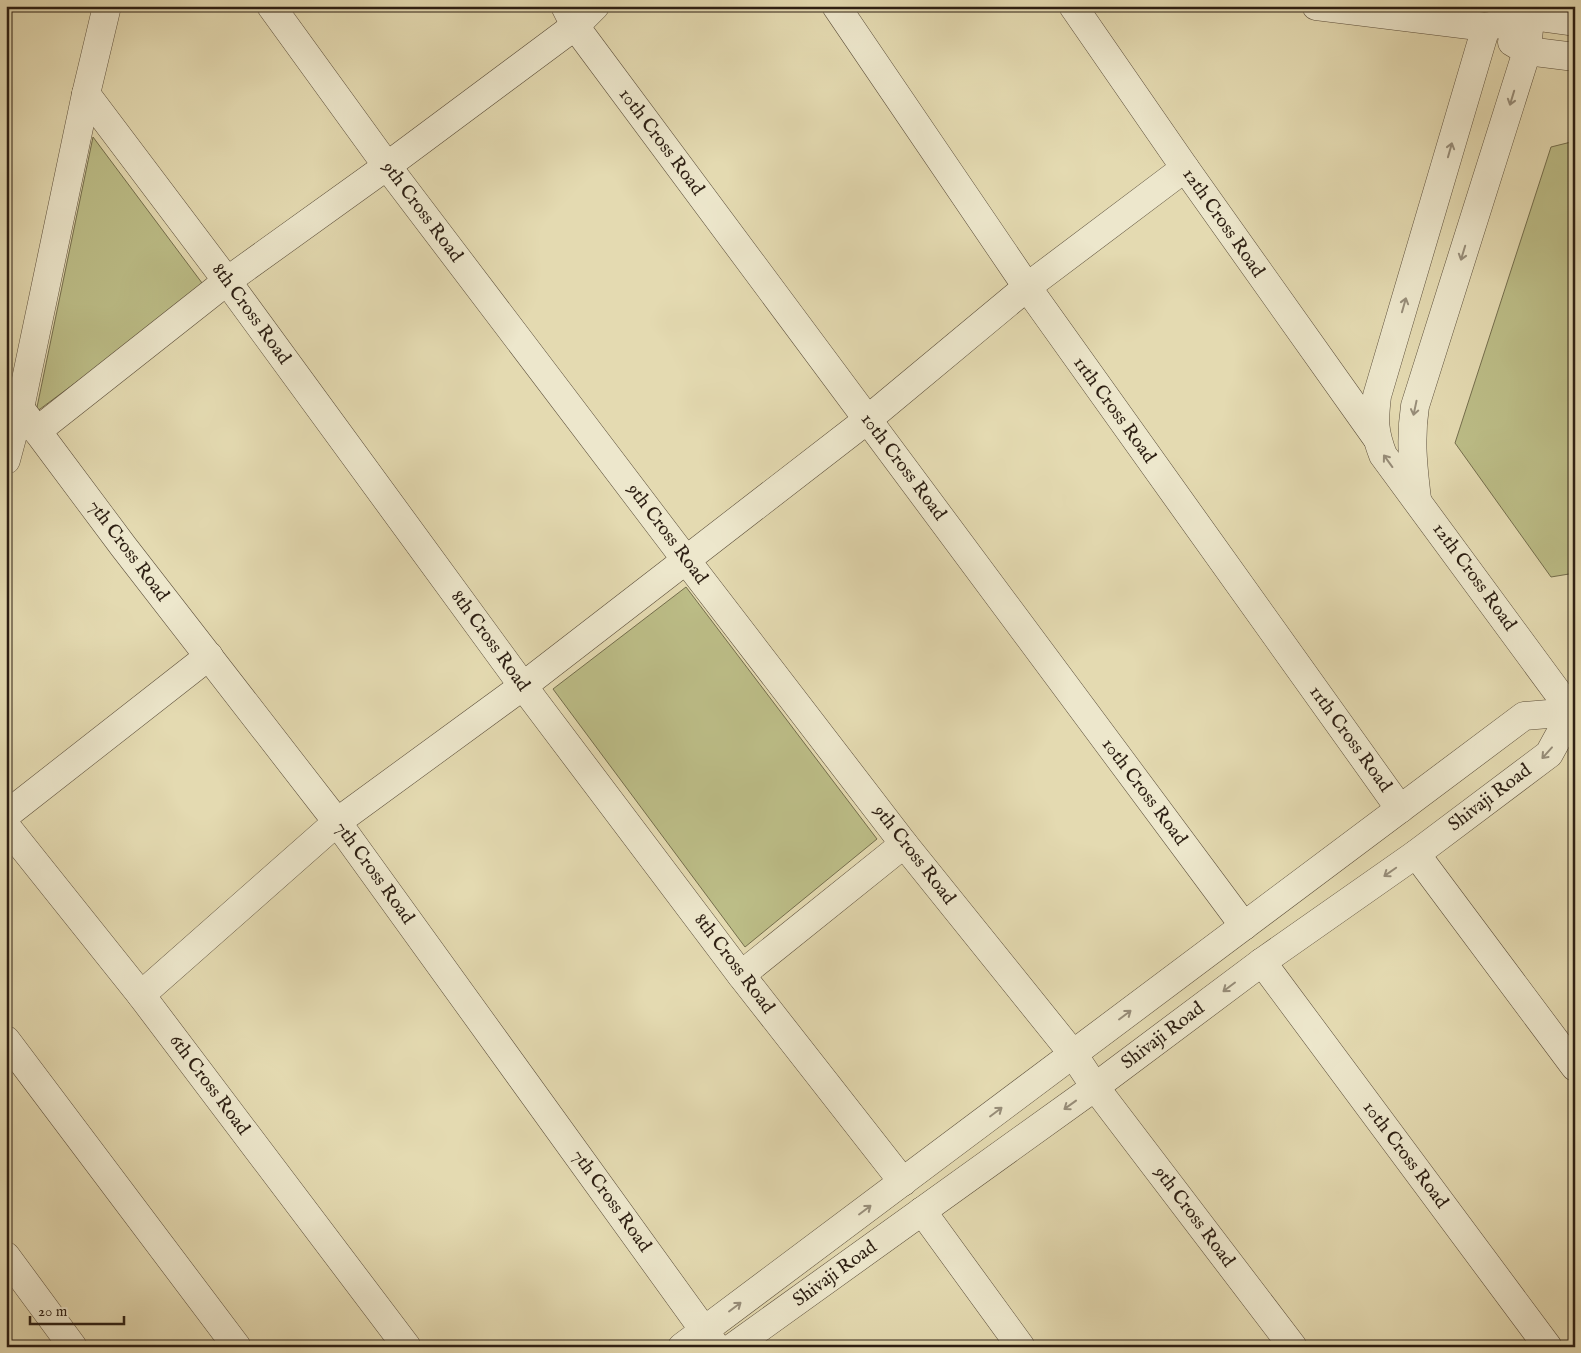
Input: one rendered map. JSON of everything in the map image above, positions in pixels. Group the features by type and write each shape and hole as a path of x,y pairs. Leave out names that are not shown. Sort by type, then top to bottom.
{"street":[{"path":"6,460 13,406 108,6"},
{"name":"9th Cross Road","path":"271,6 387,166 686,560 904,844 1073,1054 1095,1087 1293,1347"},
{"path":"37,431 227,281 387,166 570,16 595,6"},
{"name":"11th Cross Road","path":"836,6 1027,287 1400,809"},
{"name":"12th Cross Road","path":"1073,6 1184,168 1376,437 1383,455 1574,712"},
{"path":"1316,6 1486,27 1527,51 1575,57"},
{"path":"1486,27 1531,11 1575,22"},
{"path":"1417,500 1411,430 1415,406 1527,51 1531,11"},
{"name":"10th Cross Road","path":"570,16 1244,926"},
{"name":"12th Cross Road","path":"1376,437 1377,396 1486,27"},
{"name":"8th Cross Road","path":"86,94 227,281 523,686 741,975 902,1182"},
{"path":"141,995 337,822 523,686 868,420 1027,287 1184,168"},
{"name":"7th Cross Road","path":"13,406 37,431 123,546 337,822 710,1339"},
{"path":"6,815 209,656"},
{"path":"682,1347 710,1339 902,1182 1524,716 1574,712"},
{"name":"Shivaji Road","path":"733,1347 1095,1087 1262,962 1416,854 1549,754 1574,712"},
{"name":"6th Cross Road","path":"6,826 141,995 407,1347"},
{"path":"741,975 904,844"},
{"path":"1416,854 1575,1067"},
{"name":"10th Cross Road","path":"1262,962 1548,1347"},
{"path":"6,1040 236,1347"},
{"path":"922,1211 1021,1347"},
{"path":"6,1256 73,1347"}],"green space":[{"path":"93,137 205,287 36,412"},
{"path":"1575,141 1575,573 1551,577 1455,443 1551,147"},
{"path":"686,587 877,839 745,947 553,689"}]}
